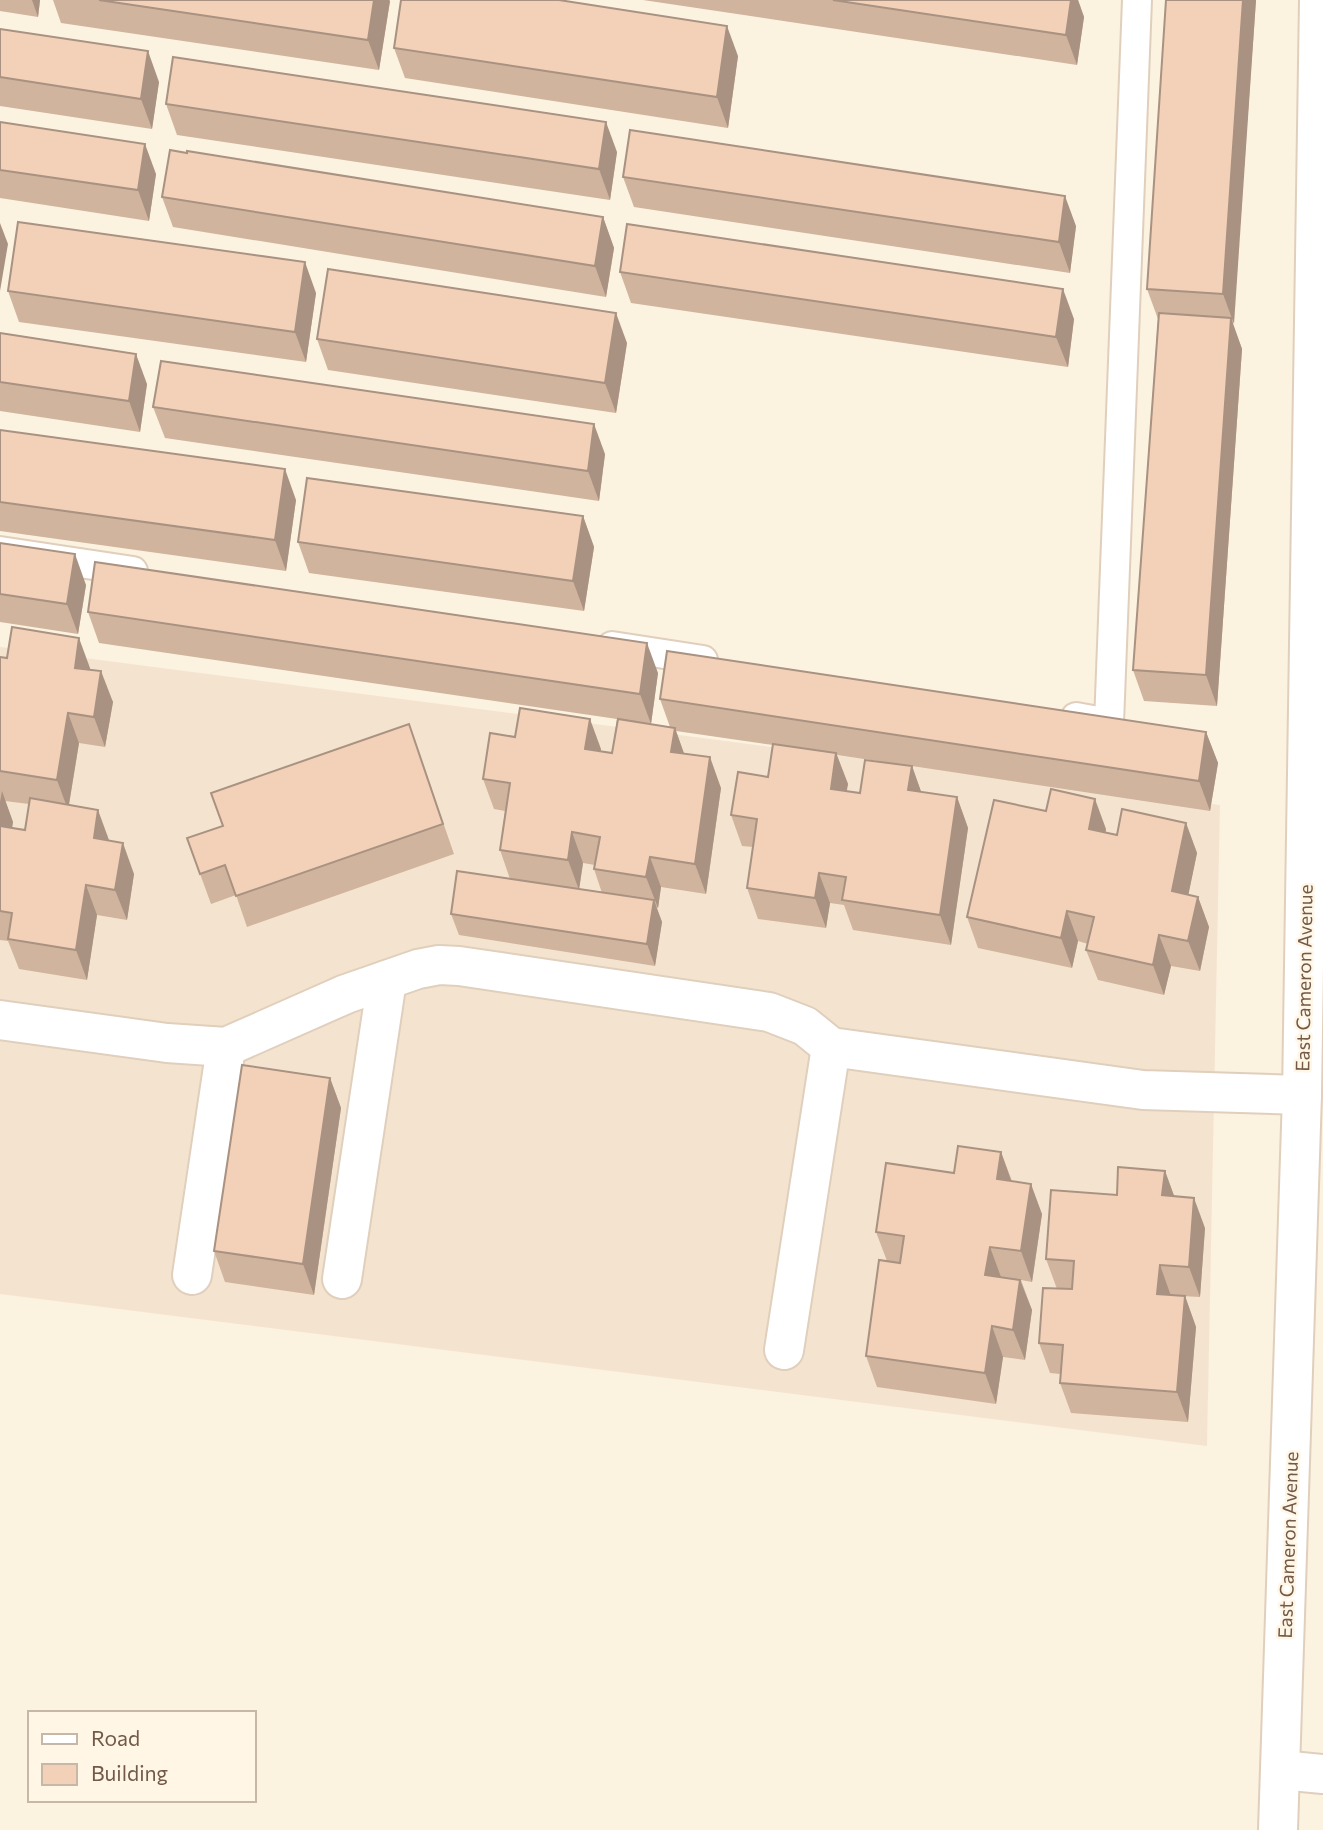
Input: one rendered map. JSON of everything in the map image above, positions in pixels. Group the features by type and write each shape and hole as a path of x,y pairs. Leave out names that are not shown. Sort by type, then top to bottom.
{"street":[{"name":"East Cameron Avenue","path":"1278,1830 1302,1095 1319,0"},
{"path":"0,1020 167,1043 226,1047 346,994 418,969 439,965 570,981 769,1012 805,1026 831,1047 1143,1090 1302,1095"},
{"path":"342,1279 387,980"},
{"path":"192,1275 226,1047"},
{"path":"784,1350 831,1047"},
{"path":"1281,1770 1323,1774"}],"lane":[{"path":"1054,714 1109,723 1137,0"},
{"path":"0,551 164,576"},
{"path":"589,642 726,663"}],"shaded area":[{"path":"0,647 1220,805 1207,1446 0,1294"}],"building":[{"path":"99,0 374,0 368,40"},
{"path":"401,0 559,0 727,26 717,97 394,48"},
{"path":"833,0 1071,0 1066,35"},
{"path":"1166,0 1243,0 1223,294 1147,289"},
{"path":"0,29 148,51 141,99 0,77"},
{"path":"173,57 606,122 599,169 166,104"},
{"path":"0,122 145,144 138,190 0,170"},
{"path":"630,130 1065,196 1059,242 623,177"},
{"path":"170,150 603,217 595,266 162,197"},
{"path":"18,222 305,262 295,332 8,291"},
{"path":"627,224 1063,289 1056,337 620,272"},
{"path":"328,269 616,313 605,383 317,339"},
{"path":"1159,313 1231,318 1206,675 1133,670"},
{"path":"0,333 136,354 129,401 0,382"},
{"path":"161,361 594,424 588,471 153,407"},
{"path":"0,430 285,469 275,540 0,502"},
{"path":"307,478 583,516 573,581 298,542"},
{"path":"0,543 75,554 67,604 0,594"},
{"path":"95,562 647,643 640,694 88,612"},
{"path":"12,627 79,638 75,668 101,671 94,717 68,713 57,780 0,771 0,657 7,658"},
{"path":"667,651 1206,732 1199,781 660,699"},
{"path":"520,708 590,719 585,749 612,753 618,719 675,728 671,752 710,757 695,864 650,857 646,877 594,869 600,837 572,832 568,860 500,850 510,783 483,779 490,733 515,737"},
{"path":"409,724 443,824 236,896 225,865 200,874 187,838 223,826 211,793"},
{"path":"773,744 836,753 831,789 860,793 865,760 912,766 908,790 957,797 940,915 842,900 846,877 819,873 815,898 747,888 757,819 731,815 738,772 768,777"},
{"path":"1051,789 1095,799 1089,829 1117,835 1122,809 1186,823 1172,891 1198,897 1188,941 1159,935 1153,965 1086,950 1094,917 1067,911 1061,938 967,917 994,800 1046,811"},
{"path":"30,798 98,810 94,838 123,843 115,890 86,885 76,950 8,939 12,913 0,911 0,826 25,830"},
{"path":"457,871 654,900 647,944 451,914"},
{"path":"242,1065 330,1078 303,1264 214,1251"},
{"path":"958,1146 1001,1152 997,1179 1031,1184 1021,1251 990,1247 985,1275 1020,1280 1013,1330 992,1326 985,1373 866,1356 879,1260 900,1263 904,1236 876,1232 886,1163 954,1173"},
{"path":"1118,1167 1165,1171 1162,1195 1194,1198 1189,1267 1160,1265 1157,1294 1185,1296 1177,1392 1060,1383 1063,1345 1039,1343 1043,1288 1072,1289 1074,1261 1046,1259 1051,1190 1117,1195"}]}
